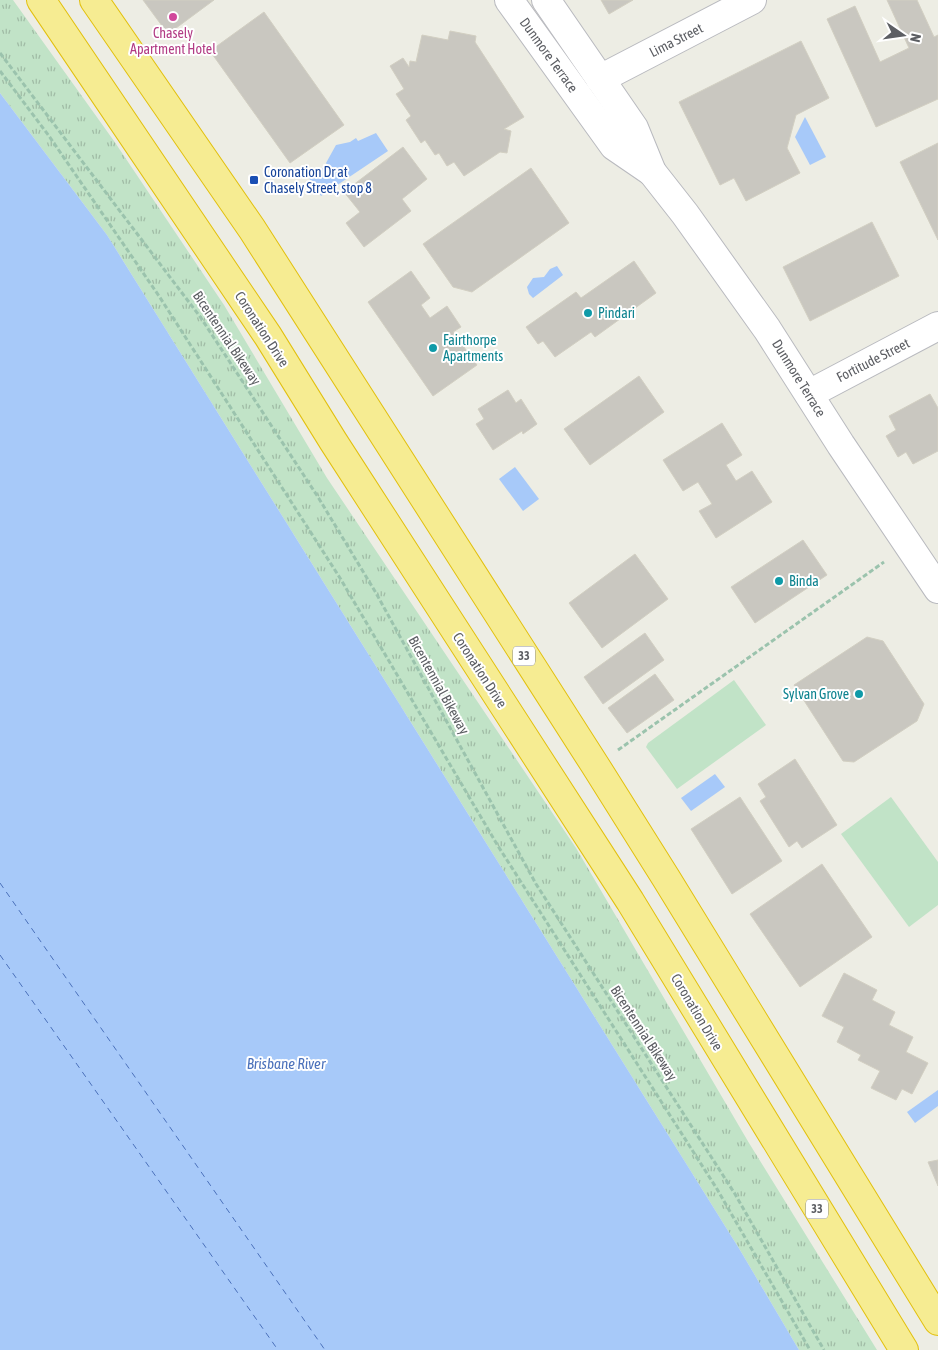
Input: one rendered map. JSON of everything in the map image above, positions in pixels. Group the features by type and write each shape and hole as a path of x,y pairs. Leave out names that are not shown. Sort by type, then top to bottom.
{"highway":[{"name":"Coronation Drive","path":"41,0 268,336 333,441 630,901 904,1350"},
{"name":"33","path":"94,0 252,229 661,870 938,1321"}],"street":[{"name":"Dunmore Terrace","path":"509,0 614,146 652,172"},
{"name":"Dunmore Terrace","path":"546,0 634,128 652,172 685,214 767,329 938,589"},
{"name":"Lima Street","path":"600,79 752,0"},
{"name":"Fortitude Street","path":"809,394 938,326"}],"path":[{"name":"Bicentennial Bikeway","path":"0,52 201,318 318,497 376,593 536,884 735,1194 824,1350"},
{"path":"0,71 49,136 159,296 340,578 498,846 717,1189 810,1350"},
{"path":"618,750 884,562"}],"green space":[{"path":"0,0 13,0 114,141 224,305 327,478 576,848 749,1143 877,1350 799,1350 740,1250 107,235 0,93"},
{"path":"734,680 766,725 677,789 646,747 648,743"},
{"path":"891,797 938,862 938,905 909,927 841,834"}],"water":[{"name":"Brisbane River","path":"0,93 107,235 740,1250 799,1350 0,1350"},
{"path":"805,117 826,157 810,165 795,137"},
{"path":"376,133 388,151 321,196 309,178 327,165 326,163 336,145 350,142 356,138 358,141"},
{"path":"557,266 563,275 533,298 529,294 527,287 533,278 544,277 550,269"},
{"path":"515,467 539,499 523,511 499,479"},
{"path":"715,774 725,787 691,811 681,798"},
{"path":"938,1090 938,1106 915,1123 907,1112"}],"building":[{"name":"Chasely Apartment Hotel","path":"143,0 214,0 168,34"},
{"path":"601,0 633,0 609,14"},
{"path":"887,0 917,0 934,37 938,35 938,99 876,127 827,19 855,6 880,62 909,48"},
{"path":"264,12 344,125 290,163 210,51"},
{"path":"450,31 476,36 475,42 524,117 504,129 511,131 507,153 500,152 464,176 454,162 447,166 439,153 435,155 425,140 421,143 406,120 411,116 396,94 404,89 390,66 403,58 409,67 410,61 416,62 422,35 448,40"},
{"path":"801,41 829,98 796,115 787,148 800,173 746,201 734,178 720,185 679,102"},
{"path":"938,143 938,240 900,162"},
{"path":"403,147 427,179 402,199 411,211 364,247 346,223 360,212 344,192"},
{"path":"531,168 569,223 472,292 453,287 423,244"},
{"path":"872,222 899,276 810,321 783,267"},
{"name":"Pindari","path":"634,261 656,293 595,337 591,332 555,357 543,341 538,344 526,327 576,292 581,298"},
{"name":"Fairthorpe Apartments","path":"411,271 430,298 421,305 430,318 447,306 461,327 453,332 477,365 433,396 368,302"},
{"path":"639,376 664,412 590,465 564,429"},
{"path":"508,390 516,403 521,399 537,424 523,434 522,431 493,450 476,424 484,419 478,409"},
{"path":"930,394 938,408 938,451 913,464 906,452 898,457 886,436 896,430 889,416"},
{"path":"722,423 742,455 726,465 736,481 752,471 772,502 716,538 699,511 712,504 698,482 683,491 663,460"},
{"name":"Binda","path":"803,540 827,575 755,623 731,587"},
{"path":"635,554 668,599 602,648 569,603"},
{"path":"645,633 664,660 603,704 584,677"},
{"name":"Sylvan Grove","path":"867,637 883,641 924,704 917,721 854,762 843,761 794,685"},
{"path":"655,674 674,700 627,733 608,708"},
{"path":"795,759 837,825 802,848 797,841 789,847 760,801 766,797 758,784"},
{"path":"740,797 782,861 732,894 691,829"},
{"path":"822,864 872,937 800,987 750,914"},
{"path":"844,973 877,990 872,1000 895,1012 889,1025 913,1037 906,1052 928,1063 912,1094 902,1089 896,1100 871,1088 880,1071 858,1060 861,1055 837,1042 844,1027 822,1016"},
{"path":"938,1160 938,1186 928,1162"}],"ferry route":[{"path":"0,883 325,1350"},
{"path":"0,955 278,1350"}],"place":[{"name":"Chasely Apartment Hotel","path":"173,17"},
{"name":"Coronation Dr at Chasely Street, stop 8","path":"254,180"},
{"name":"Pindari","path":"588,313"},
{"name":"Fairthorpe Apartments","path":"433,348"},
{"name":"Binda","path":"779,581"},
{"name":"Sylvan Grove","path":"859,694"}]}
